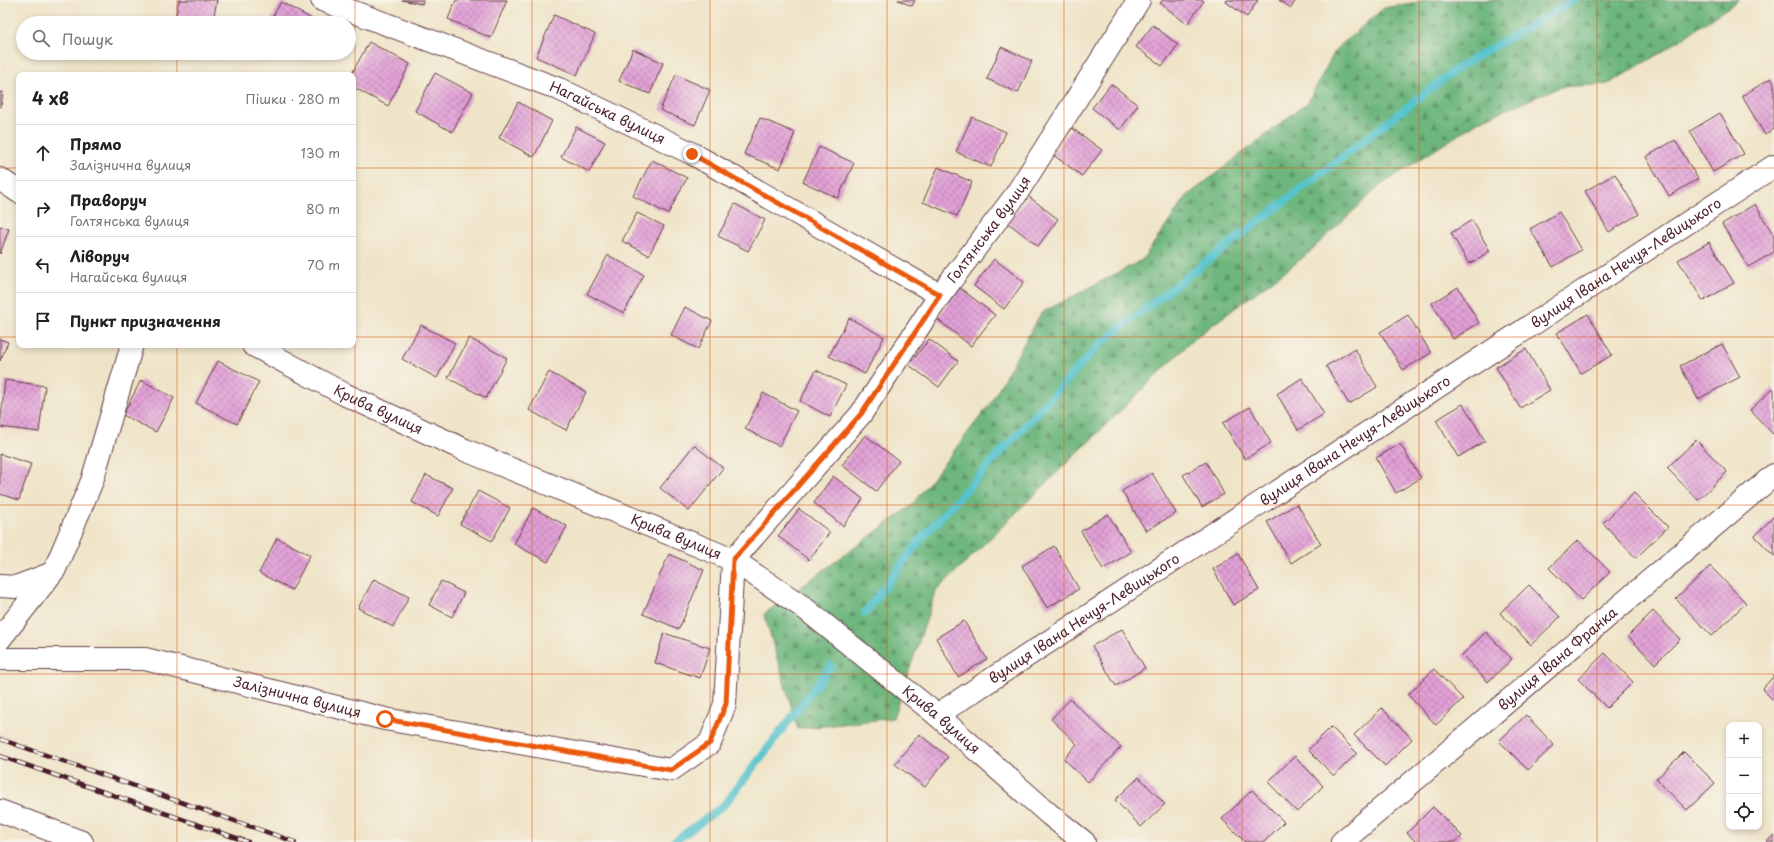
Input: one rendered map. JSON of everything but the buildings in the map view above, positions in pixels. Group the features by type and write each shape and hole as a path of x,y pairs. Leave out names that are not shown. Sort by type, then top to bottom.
{"street":[{"name":"Нагайська вулиця","path":"322,0 559,89 692,154 940,295"},
{"name":"Голтянська вулиця","path":"733,560 861,414 940,295 1015,196 1139,0"},
{"name":"вулиця Івана Нечуя-Левицького","path":"936,715 1774,166"},
{"path":"0,179 16,190"},
{"path":"0,639 52,574 92,481 131,348"},
{"name":"Крива вулиця","path":"259,348 346,395 465,450 733,560 803,607 936,715 1050,815 1084,842"},
{"name":"вулиця Івана Франка","path":"1342,842 1774,475"},
{"name":"Залізнична вулиця","path":"0,659 145,659 385,719 671,770 710,743 726,704 733,560"},
{"path":"0,586 16,587 52,574"},
{"path":"0,811 82,842"}],"green space":[{"path":"1427,0 1739,0 1662,52 1608,84 1560,87 1481,120 1382,184 1304,257 1196,337 936,591 893,718 798,729 764,614 911,506 990,404 1041,313 1142,260 1187,196 1308,102 1336,49 1384,8"}],"waterway":[{"path":"865,613 921,539 1101,343 1459,67 1575,0"},
{"path":"674,842 725,804 831,666"}],"railway":[{"path":"0,739 295,842"},
{"path":"0,756 248,842"}],"route":[{"path":"385,719 671,770 710,743 726,704 733,560 861,414 940,295 692,154"}]}
